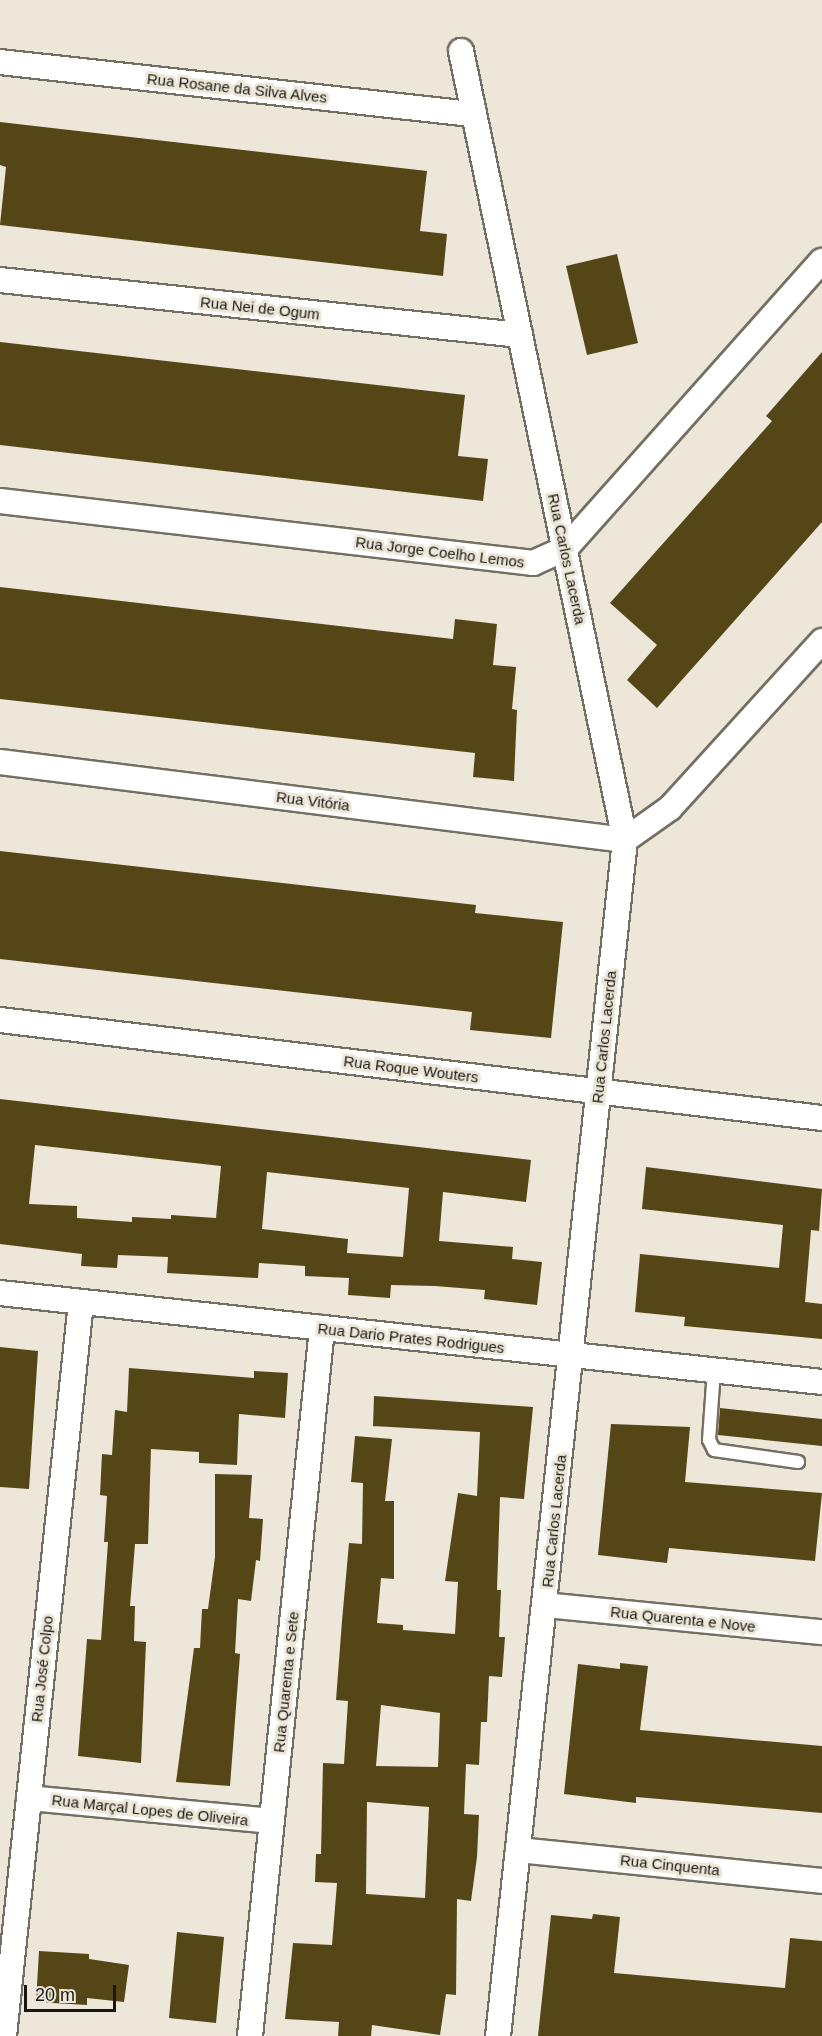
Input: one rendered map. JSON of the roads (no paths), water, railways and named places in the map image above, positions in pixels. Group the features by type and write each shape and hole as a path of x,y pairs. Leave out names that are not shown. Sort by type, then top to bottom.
{"street":[{"name":"Rua Carlos Lacerda","path":"461,51 625,840 498,2036"},
{"name":"Rua Rosane da Silva Alves","path":"0,62 474,114"},
{"name":"Rua Jorge Coelho Lemos","path":"0,501 533,563 565,549 822,261"},
{"name":"Rua Nei de Ogum","path":"0,280 520,335"},
{"path":"625,840 670,808 822,641"},
{"name":"Rua Vitória","path":"0,762 625,840"},
{"name":"Rua Roque Wouters","path":"0,1020 822,1118"},
{"name":"Rua Dario Prates Rodrigues","path":"0,1293 822,1382"},
{"name":"Rua José Colpo","path":"4,2036 81,1302"},
{"name":"Rua Quarenta e Sete","path":"250,2036 322,1328"},
{"name":"Rua Quarenta e Nove","path":"545,1605 822,1632"},
{"name":"Rua Marçal Lopes de Oliveira","path":"29,1798 271,1821"},
{"name":"Rua Cinquenta","path":"518,1850 822,1881"}],"lane":[{"path":"714,1370 709,1440 714,1450 798,1462"}]}
